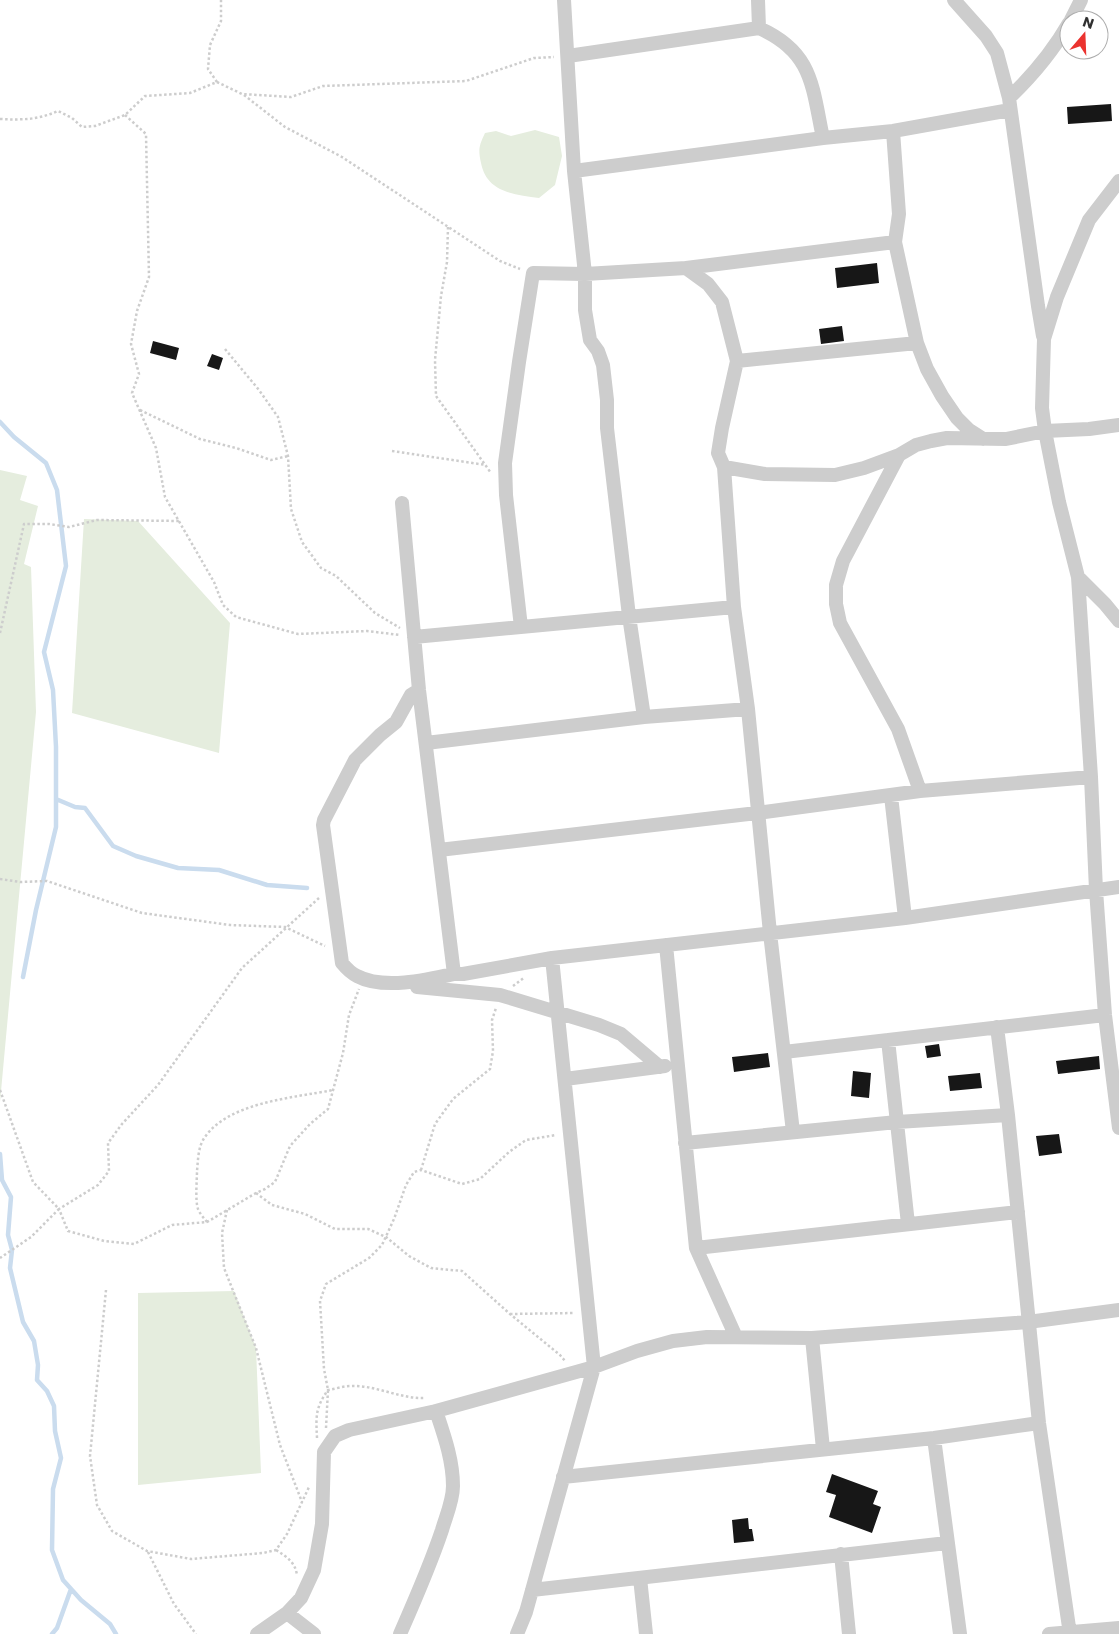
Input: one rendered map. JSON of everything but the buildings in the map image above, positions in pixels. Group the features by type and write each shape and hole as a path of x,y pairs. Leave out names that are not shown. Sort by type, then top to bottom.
{"street":[{"path":"564,0 574,171 585,274 585,310 590,340 598,351 603,365 607,400 607,428 629,616 644,717"},
{"path":"758,0 759,28"},
{"path":"954,0 986,36 997,53 1010,104 1044,339 1042,408 1045,431 1059,502 1078,576 1105,1015 1119,1128"},
{"path":"568,56 759,28 773,35 793,50 805,65 811,80 823,138"},
{"path":"574,171 823,138 893,131 1010,104 1059,37"},
{"path":"893,131 900,214 894,242 917,343 927,369 957,418 969,430 983,439"},
{"path":"1044,339 1057,297 1089,220 1119,181"},
{"path":"521,627 506,495 505,463 518,362 533,274 585,274 686,268 894,242"},
{"path":"686,268 708,284 722,302 737,361 718,453 724,467 734,607 748,709 770,933 793,1132"},
{"path":"737,361 917,343"},
{"path":"724,467 765,474 835,475 864,468 899,455 916,444 931,440 947,438 1006,439 1045,431 1089,429 1119,425"},
{"path":"899,455 843,561 836,585 836,604 840,623 898,729 920,791"},
{"path":"402,503 419,690 454,974"},
{"path":"1078,576 1119,621"},
{"path":"414,636 734,607"},
{"path":"419,690 411,695 396,722 355,760 324,820 342,963 352,973 363,979 378,982 408,982 552,958 905,918 1119,887"},
{"path":"426,743 644,717 748,709"},
{"path":"439,850 758,814 920,791 1091,777"},
{"path":"891,796 905,918"},
{"path":"666,945 696,1248 736,1338"},
{"path":"517,1634 526,1612 594,1368 566,1079 552,958"},
{"path":"378,982 387,986 427,987 500,995 599,1025 620,1034 660,1067"},
{"path":"784,1052 1105,1015"},
{"path":"997,1027 1008,1115 1039,1423 1070,1633"},
{"path":"888,1040 908,1224"},
{"path":"566,1079 678,1064"},
{"path":"685,1143 897,1122 1008,1115"},
{"path":"696,1248 1018,1212"},
{"path":"257,1634 288,1613 301,1598 314,1570 322,1524 321,1447 335,1436 349,1430 433,1405 594,1368 673,1341 707,1337 812,1338 1028,1322 1119,1310"},
{"path":"812,1338 823,1449"},
{"path":"400,1634 424,1582 449,1510 453,1486 447,1444 433,1405"},
{"path":"563,1477 934,1438 1039,1423"},
{"path":"934,1438 960,1634"},
{"path":"532,1590 948,1543"},
{"path":"841,1554 849,1634"},
{"path":"640,1578 646,1634"},
{"path":"288,1613 314,1634"},
{"path":"1049,1634 1119,1628"}],"path":[{"path":"221,0 221,20 210,45 208,69 217,82 242,94 285,127 342,157 500,261 533,274"},
{"path":"242,94 291,97 324,86 466,81 534,58 568,56"},
{"path":"0,118 24,120 44,117 58,111 72,118 82,127 95,126 125,115 145,96 190,92 217,82"},
{"path":"125,115 146,134 149,277 137,311 131,344 139,374 132,393 156,448 166,497 214,582 223,605 236,617 298,634 367,630 414,636"},
{"path":"448,227 447,262 434,360 436,396 506,495"},
{"path":"225,349 259,390 278,417 288,456 291,509 302,542 321,568 336,576 375,613 414,636"},
{"path":"140,410 200,439 236,448 271,460 288,456"},
{"path":"392,451 486,465"},
{"path":"0,633 24,524 49,524 69,527 98,520 180,522"},
{"path":"0,879 20,882 47,881 142,913 230,925 285,927 323,943 342,963"},
{"path":"0,1258 31,1237 59,1209 98,1185 109,1171 108,1144 122,1124 158,1086 242,968 285,927 332,887"},
{"path":"0,1090 33,1182 59,1209 68,1231 104,1241 134,1244 172,1225 207,1222 275,1182 290,1146 310,1124 328,1109 343,1053 349,1015 363,979"},
{"path":"421,1170 435,1124 453,1100 490,1069 493,1051 492,1020 500,995"},
{"path":"207,1222 198,1208 196,1183 198,1154 203,1141 218,1124 233,1113 268,1102 334,1090"},
{"path":"321,1447 328,1390 324,1369 320,1301 326,1284 369,1258 382,1245 406,1185 414,1172 421,1170 462,1184 480,1179 526,1140 571,1133"},
{"path":"256,1193 272,1205 305,1214 335,1228 368,1229 386,1237 409,1256 431,1268 462,1270 510,1314 560,1355 567,1364"},
{"path":"227,1210 222,1232 224,1268 256,1348 280,1445 302,1503"},
{"path":"106,1290 90,1456 97,1505 112,1532 147,1551 191,1559 263,1553 276,1550 288,1558 296,1567 301,1598"},
{"path":"510,1314 589,1313"},
{"path":"321,1447 316,1414 320,1402 328,1390 351,1386 377,1389 433,1405"},
{"path":"276,1550 302,1503 308,1487"},
{"path":"147,1551 174,1604 196,1634"}],"green space":[{"path":"535,130 559,137 562,156 555,185 539,198 511,193 495,186 484,173 480,158 481,141 485,133 496,131 511,136"},
{"path":"0,470 27,476 20,500 38,506 24,564 31,567 36,712 0,1102"},
{"path":"84,519 138,521 230,623 219,753 72,713"},
{"path":"234,1291 256,1348 261,1473 138,1485 138,1293"}],"waterway":[{"path":"0,422 14,437 46,463 57,490 66,566 44,652 53,690 56,747 56,827 36,910 23,977"},
{"path":"56,799 75,807 85,808 113,846 136,856 178,868 219,870 267,885 307,888"},
{"path":"0,1154 2,1180 11,1197 8,1235 12,1250 10,1268 23,1322 34,1341 38,1365 37,1380 47,1391 54,1406 55,1431 61,1458 53,1489 52,1550 63,1580 81,1600 110,1624 116,1634"},
{"path":"52,1634 57,1628 71,1589"}]}
